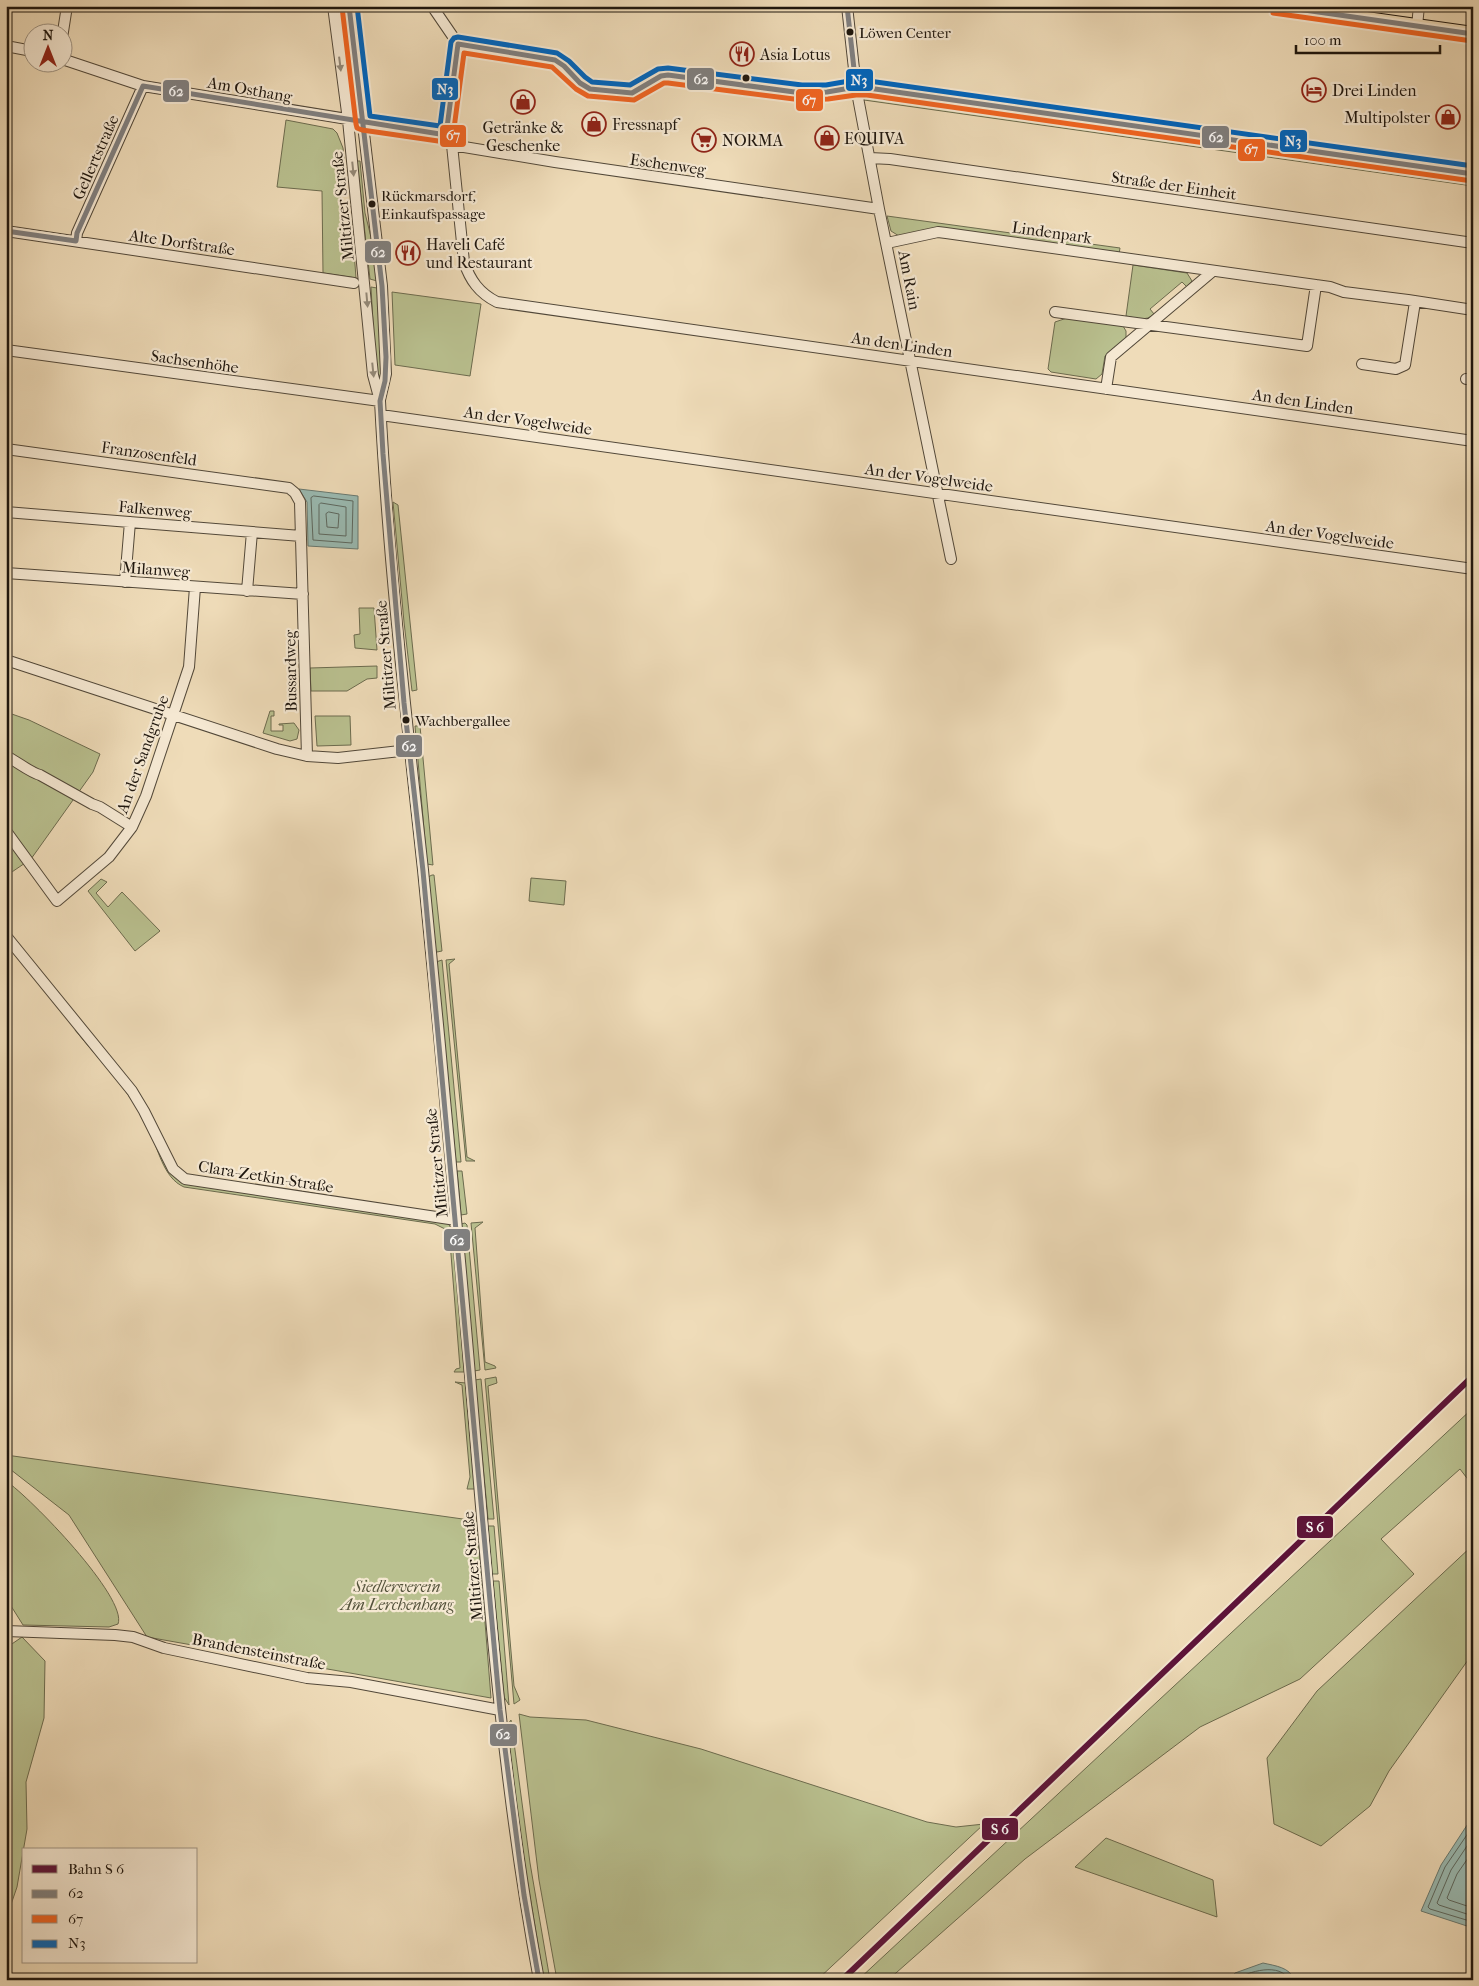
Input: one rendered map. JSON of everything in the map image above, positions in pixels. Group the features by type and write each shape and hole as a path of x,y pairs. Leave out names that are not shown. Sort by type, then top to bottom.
{"main road":[{"path":"1274,6 1302,8 1473,34"}],"street":[{"path":"64,22 67,6"},
{"name":"Miltitzer Straße","path":"333,6 348,120 373,375 380,401 409,750 423,871 500,1710 524,1895 539,1980"},
{"name":"Miltitzer Straße","path":"349,6 384,314 386,374 380,401"},
{"path":"432,6 458,44 446,135 452,145"},
{"name":"Am Rain","path":"847,6 856,87 936,493 951,559"},
{"path":"1417,26 1420,6"},
{"path":"458,44 555,60 564,65 584,87 620,93 632,93 661,76 668,75 802,94 856,87 1473,174"},
{"path":"6,46 22,49"},
{"name":"Am Osthang","path":"72,62 144,86 446,135"},
{"name":"Gellertstraße","path":"76,241 77,233 105,168 144,86"},
{"name":"Eschenweg","path":"452,145 547,161 879,209"},
{"name":"An den Linden","path":"452,145 464,262 474,284 490,298 511,304 1473,441"},
{"name":"Straße der Einheit","path":"870,158 900,160 1473,243"},
{"name":"Alte Dorfstraße","path":"6,231 354,283"},
{"name":"Lindenpark","path":"887,243 938,232 1330,287 1344,292 1473,310"},
{"path":"1106,389 1111,357 1213,271"},
{"path":"1055,312 1307,346 1316,285"},
{"path":"1362,364 1396,369 1405,365 1415,302"},
{"name":"Sachsenhöhe","path":"6,350 380,401"},
{"name":"An der Vogelweide","path":"381,415 1473,569"},
{"name":"Franzosenfeld","path":"6,449 287,487"},
{"name":"Bussardweg","path":"287,487 295,493 300,502 307,756"},
{"name":"Falkenweg","path":"6,512 301,536"},
{"path":"125,582 130,522"},
{"path":"247,591 252,532"},
{"name":"Milanweg","path":"6,573 303,594"},
{"name":"An der Sandgrube","path":"6,831 57,901 109,857 132,827 146,796 189,667 195,587"},
{"path":"6,660 283,750 307,756 338,758 409,750"},
{"path":"6,756 28,767 34,773 100,807 132,827"},
{"name":"Clara-Zetkin-Straße","path":"8,940 127,1085 144,1111 174,1169 180,1176 456,1220"},
{"name":"Brandensteinstraße","path":"9,1631 133,1637 164,1648 307,1678 351,1682 500,1710"}],"green space":[{"path":"870,93 1473,179 1473,186 864,100 866,95"},
{"path":"286,120 333,129 337,133 343,148 344,157 340,202 347,238 354,251 356,278 323,273 322,191 277,187"},
{"path":"357,161 360,161 365,213 373,245 377,281 370,279"},
{"path":"887,216 1120,248 1119,254 942,230 899,236 891,231"},
{"path":"1133,265 1187,273 1192,281 1187,287 1182,282 1150,309 1154,314 1148,318 1141,319 1126,316"},
{"path":"371,287 377,288 384,378 376,379"},
{"path":"392,292 481,304 470,376 395,365"},
{"path":"1070,317 1123,326 1126,331 1126,338 1105,356 1102,374 1096,379 1051,372 1048,369 1055,322"},
{"path":"393,502 398,505 417,690 412,691 404,622"},
{"path":"359,608 374,608 377,650 355,648 354,635 360,634"},
{"path":"377,666 377,678 367,679 347,691 311,691 310,668"},
{"path":"270,711 274,711 274,716 271,716 271,731 283,731 283,725 279,724 294,723 299,730 297,739 290,741 263,733"},
{"path":"6,712 29,720 100,754 93,772 31,859 6,876"},
{"path":"315,716 350,716 351,745 317,746"},
{"path":"415,726 420,726 433,865 427,864"},
{"path":"434,875 442,951 437,952 435,948 428,877"},
{"path":"531,878 566,881 564,905 529,901"},
{"path":"101,879 107,882 96,893 108,907 122,892 160,931 135,951 88,891"},
{"path":"455,959 449,964 467,1157 475,1161 466,1161 446,960"},
{"path":"442,960 461,1162 456,1162 436,962"},
{"path":"75,1030 79,1030 116,1074 142,1112 171,1172 183,1181 448,1223 452,1230 454,1242 464,1372 454,1372 460,1368 450,1242 445,1229 435,1224 184,1187 177,1183 166,1170 149,1129 133,1102 115,1077"},
{"path":"457,1171 462,1171 467,1214 461,1215"},
{"path":"483,1222 475,1228 485,1362 496,1368 485,1370 471,1223"},
{"path":"465,1223 467,1225 480,1370 474,1371 461,1224"},
{"path":"496,1377 497,1383 488,1386 514,1686 520,1700 514,1704 485,1379"},
{"path":"481,1379 494,1519 488,1519 475,1380"},
{"path":"455,1382 466,1383 475,1489 467,1489 470,1477 462,1385"},
{"path":"1473,1408 1473,1486 1460,1469 1381,1539 1414,1574 1300,1679 1200,1727 1025,1859 888,1980 858,1980"},
{"name":"Siedlerverein Am Lerchenhang","path":"6,1455 477,1521 491,1698 147,1637 69,1515 6,1466"},
{"path":"6,1481 35,1506 75,1549 108,1593 117,1611 118,1624 109,1627 23,1625 6,1598"},
{"path":"488,1526 494,1526 498,1574 492,1574"},
{"path":"1473,1545 1473,1653 1389,1771 1370,1806 1321,1846 1274,1824 1267,1758 1317,1691"},
{"path":"493,1581 499,1581 509,1705 504,1697"},
{"path":"22,1637 45,1661 44,1718 26,1782 27,1829 24,1848 22,1848 17,1887 6,1919 6,1648"},
{"path":"519,1714 530,1717 586,1720 701,1749 927,1822 956,1827 984,1824 817,1980 557,1980 539,1880"},
{"path":"511,1720 530,1863 550,1980 544,1980 520,1837 507,1729"},
{"path":"1106,1838 1213,1880 1217,1917 1075,1867"}],"water":[{"path":"299,489 358,496 358,549 308,546 307,502"},
{"path":"1473,1816 1473,1928 1421,1911 1441,1865"},
{"path":"1263,1963 1286,1970 1295,1980 1228,1980 1235,1973"}],"waterway":[{"path":"6,1610 6,1640"}],"transit line":[{"name":"62","path":"349,6 382,286 386,357 385,381 380,401 383,454 404,703 423,871 500,1710 524,1895 539,1980"},
{"name":"N3","path":"357,6 370,116 440,126 451,42 454,38 458,37 557,53 592,82 630,85 658,69 668,68 802,85 826,85 855,80 869,81 1473,166"},
{"name":"62","path":"847,6 856,87"},
{"name":"62","path":"1276,6 1473,34"},
{"name":"67","path":"342,7 356,124 357,128 362,130 445,142 451,141 464,53 552,67 576,89 588,96 634,100 664,83 802,100 867,95 1472,181"},
{"name":"67","path":"1273,13 1472,41"},
{"name":"62","path":"458,44 555,60 564,66 580,83 590,89 632,93 661,76 668,75 802,93 827,92 856,87 868,88 1473,174"},
{"name":"62","path":"446,135 458,44"},
{"name":"62","path":"6,231 76,241 77,233 143,86 446,135"},
{"path":"842,1980 1473,1376"}],"place":[{"name":"Löwen Center","path":"850,32"},
{"name":"Asia Lotus","path":"742,54"},
{"name":"Drei Linden","path":"1314,90"},
{"name":"Getränke & Geschenke","path":"523,102"},
{"name":"Multipolster","path":"1448,117"},
{"name":"Fressnapf","path":"594,124"},
{"name":"EQUIVA","path":"827,138"},
{"name":"NORMA","path":"704,140"},
{"name":"Rückmarsdorf, Einkaufspassage","path":"372,204"},
{"name":"Haveli Café und Restaurant","path":"408,253"},
{"name":"Wachbergallee","path":"406,720"}]}
